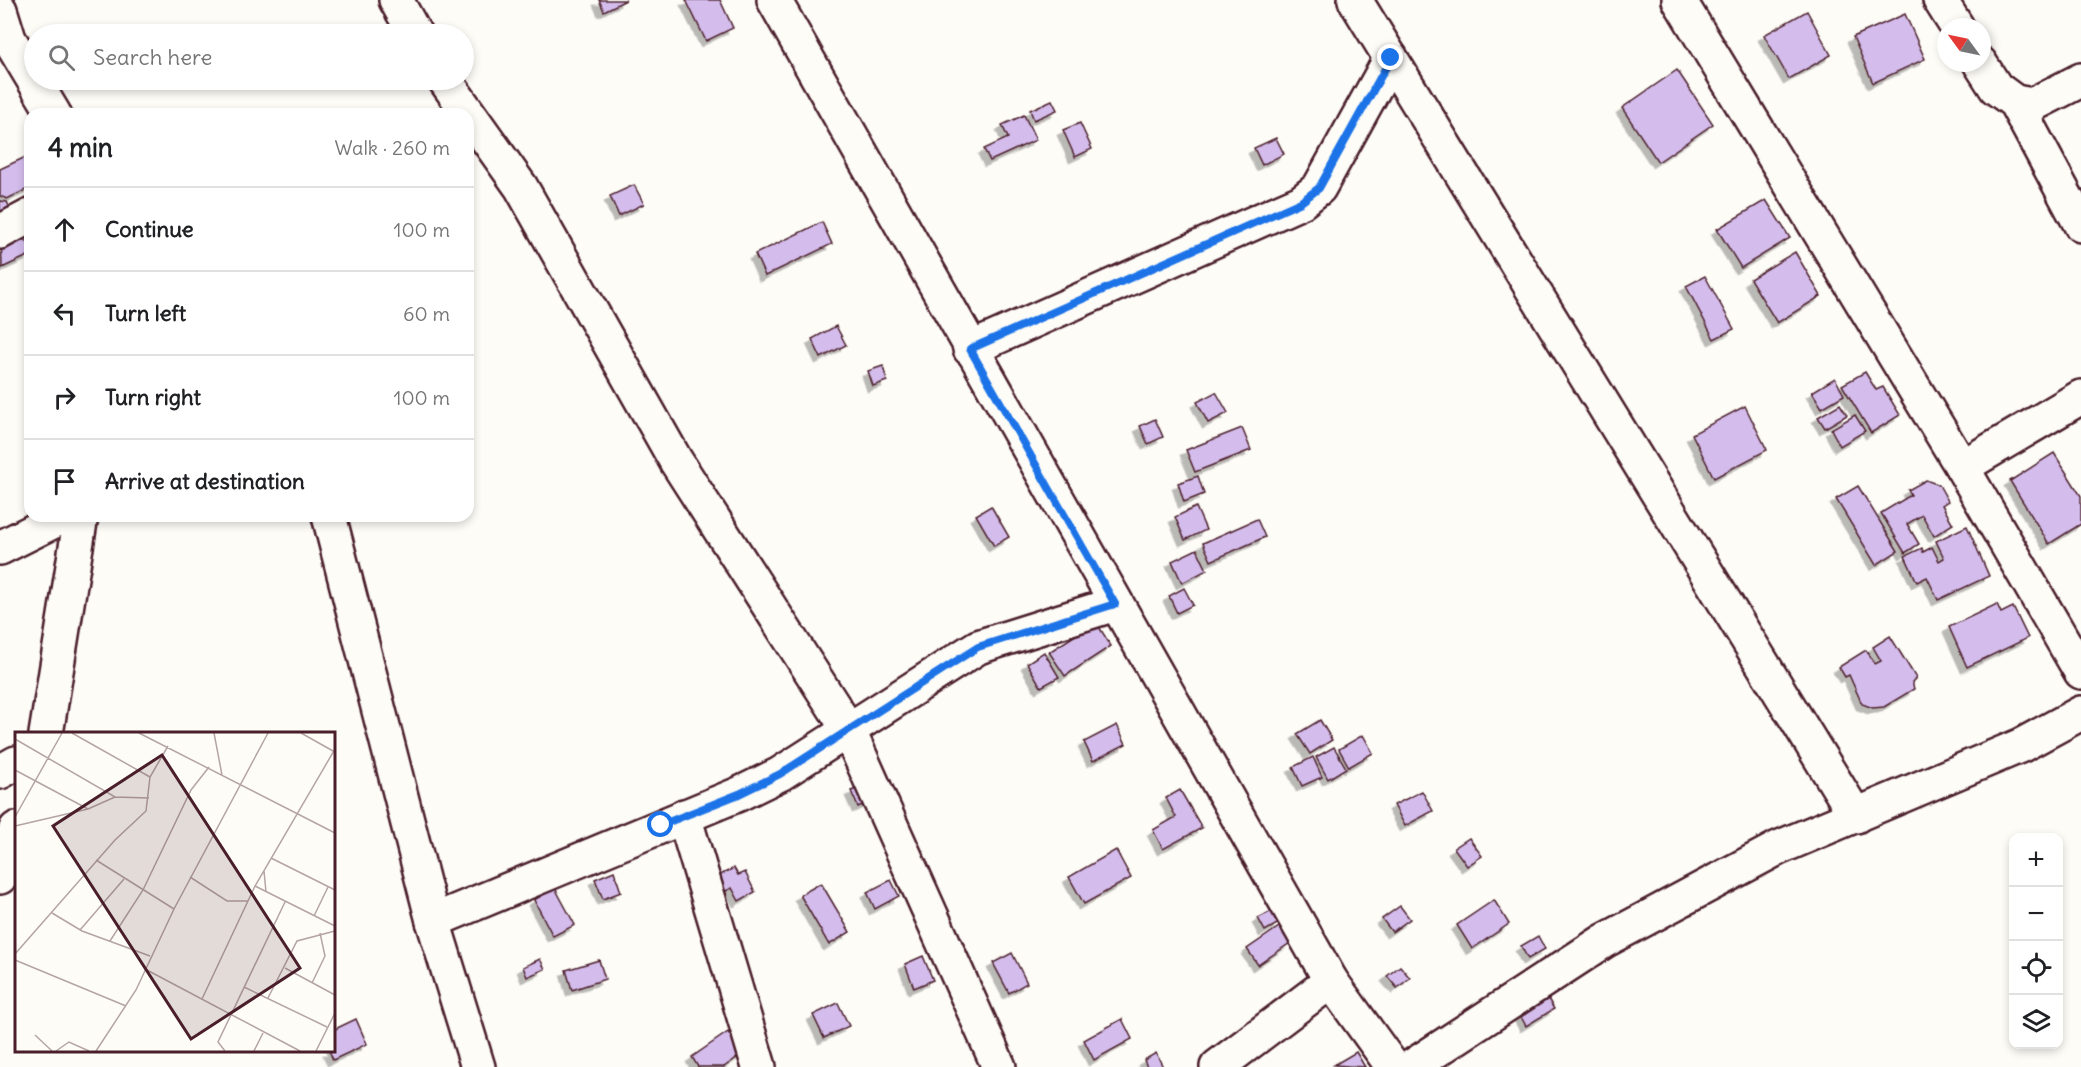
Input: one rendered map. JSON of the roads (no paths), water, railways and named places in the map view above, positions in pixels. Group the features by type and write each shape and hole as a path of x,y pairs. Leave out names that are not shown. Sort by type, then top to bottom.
{"street":[{"path":"396,0 409,24"},
{"path":"774,0 970,349 1331,981 1393,1067"},
{"path":"1355,0 1856,816"},
{"path":"1679,0 1962,467 2081,672"},
{"path":"1940,0 1951,18"},
{"path":"0,10 9,39 24,64"},
{"path":"970,349 1301,202 1319,188 1391,58"},
{"path":"1986,72 1996,88 2015,102 2081,225"},
{"path":"2015,102 2032,105 2081,80"},
{"path":"40,90 50,108"},
{"path":"452,90 465,108"},
{"path":"474,121 521,187 676,461 848,729 999,1067"},
{"path":"0,232 24,219"},
{"path":"1962,467 2081,397"},
{"path":"0,548 52,522"},
{"path":"46,732 80,522"},
{"path":"331,522 434,921 478,1067"},
{"path":"434,921 780,774 978,647 1115,604"},
{"path":"1411,1067 1604,941 1778,848 2022,745 2081,713"},
{"path":"0,772 15,764"},
{"path":"684,816 759,1067"},
{"path":"0,877 15,832"},
{"path":"1217,1067 1331,981"}]}
